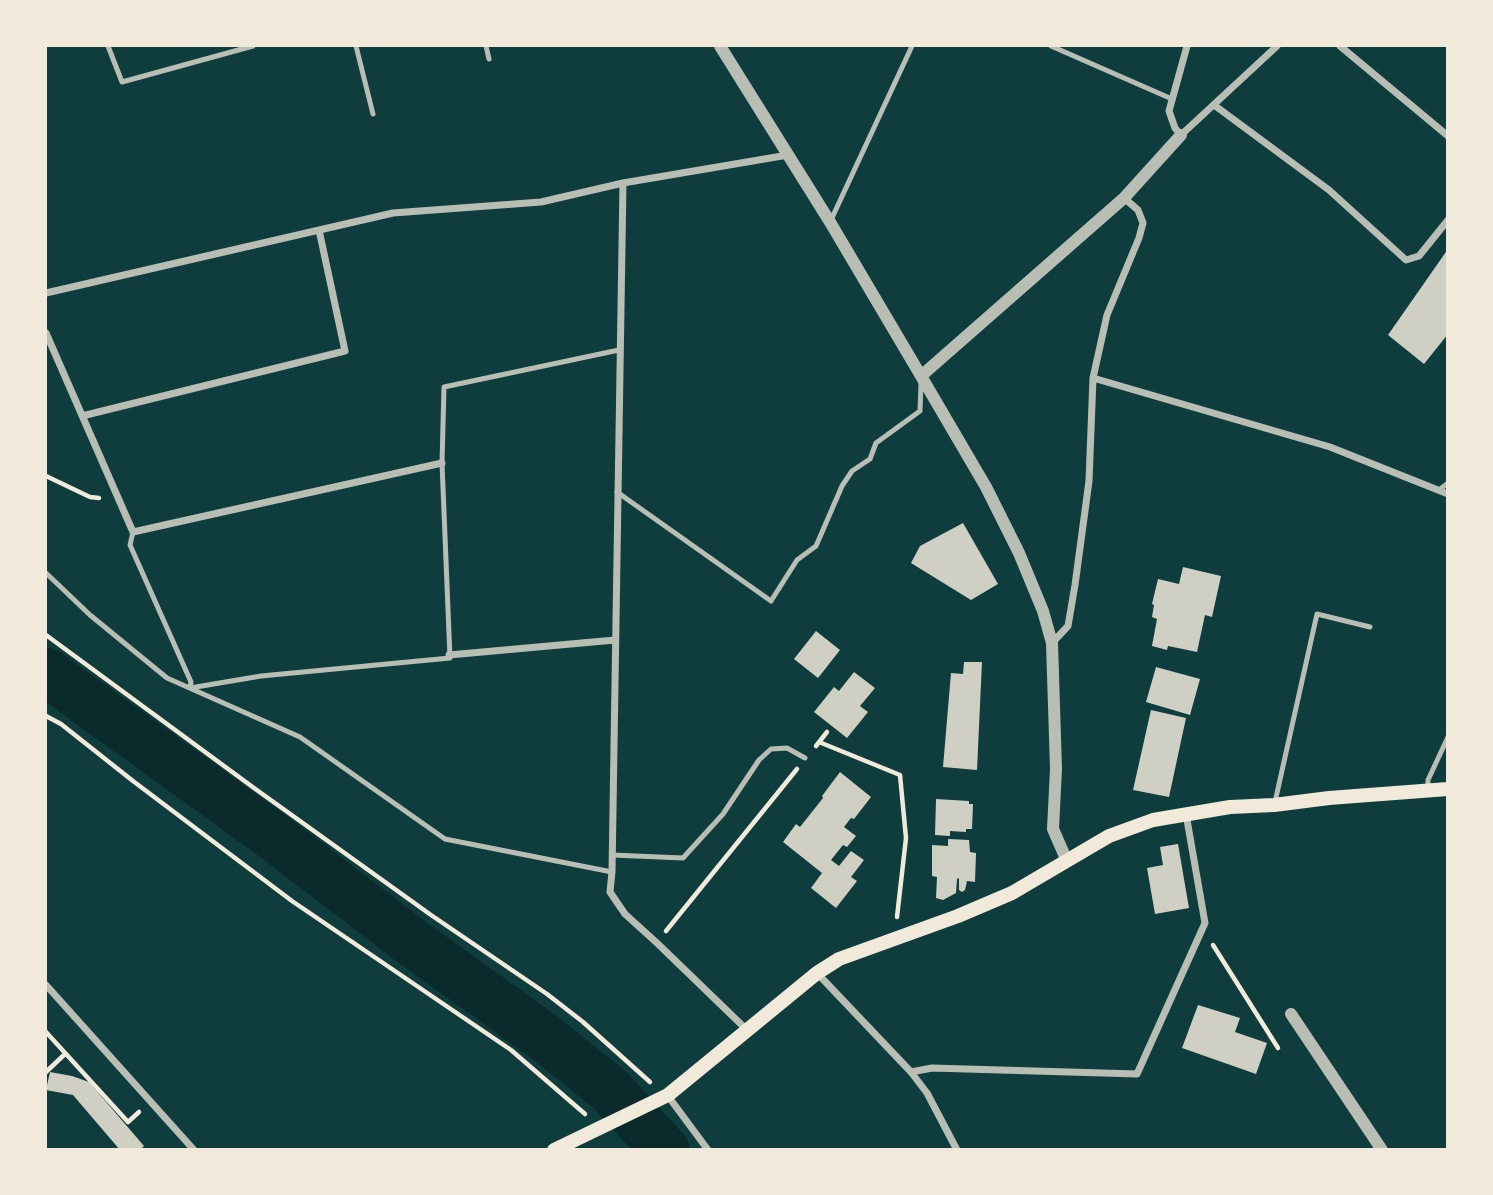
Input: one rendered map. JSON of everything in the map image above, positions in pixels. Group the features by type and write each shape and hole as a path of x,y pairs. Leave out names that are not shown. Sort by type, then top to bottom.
{"main road":[{"path":"554,1150 663,1098 817,973 839,959 958,916 1012,893 1109,836 1153,820 1185,813 1329,797 1447,789"}],"street":[{"path":"720,46 922,376 986,486 1020,553 1043,611 1052,643 1056,769 1053,829 1067,861"},
{"path":"1181,135 1175,128 1169,111 1186,46"},
{"path":"922,376 1124,198 1181,135 1277,46"},
{"path":"1340,46 1447,136"},
{"path":"1214,104 1328,190 1406,260 1419,256 1447,220"},
{"path":"46,293 393,214 541,202 623,183 788,155"},
{"path":"623,183 610,892 625,914 747,1030"},
{"path":"1052,643 1068,626 1075,585 1089,481 1093,378 1107,315 1143,223 1138,210 1124,198"},
{"path":"82,416 345,351 319,229"},
{"path":"46,333 133,532 442,463"},
{"path":"1093,378 1331,447 1443,492"},
{"path":"449,655 615,640"},
{"path":"911,1072 932,1068 1138,1074 1205,923 1185,813"},
{"path":"817,973 911,1072 927,1093 957,1150"},
{"path":"46,985 194,1150"},
{"path":"1291,1014 1382,1150"},
{"path":"663,1098 708,1150"}],"lane":[{"path":"108,46 122,82 253,46"},
{"path":"356,46 373,114"},
{"path":"486,46 489,59"},
{"path":"830,222 912,46"},
{"path":"1051,46 1172,99"},
{"path":"190,688 261,676 450,658 442,463 444,387 619,350"},
{"path":"617,492 771,601 797,560 816,546 842,486 852,471 870,459 876,443 920,411 922,376"},
{"path":"1443,492 1447,483"},
{"path":"133,532 130,545 191,682 190,688"},
{"path":"46,573 90,615 167,678 300,737 445,839 612,872"},
{"path":"1274,805 1317,614 1370,627"},
{"path":"1429,790 1428,780 1447,737"},
{"path":"612,855 683,858 723,814 759,760 771,749 788,748 806,758"}],"path":[{"path":"46,476 90,497 120,502"},
{"path":"46,635 254,788 547,994 583,1022 663,1098"},
{"path":"46,716 61,724 292,901 511,1051 599,1127"},
{"path":"657,943 827,732"},
{"path":"818,742 900,775 906,838 894,938"},
{"path":"1203,929 1278,1048"},
{"path":"46,1032 128,1122 151,1103"},
{"path":"46,1072 65,1054"}],"building":[{"path":"1448,249 1448,334 1424,364 1388,335"},
{"path":"963,523 998,584 971,600 911,563 920,546"},
{"path":"1183,567 1221,576 1212,617 1205,615 1197,652 1168,646 1167,650 1152,646 1157,619 1152,617 1152,604 1158,579 1179,584"},
{"path":"816,631 840,650 818,678 794,659"},
{"path":"964,662 982,662 977,770 943,767 951,673 963,674"},
{"path":"1156,667 1200,679 1190,715 1146,702"},
{"path":"854,672 875,688 860,706 868,712 847,738 814,712 834,687 839,691"},
{"path":"1151,710 1186,718 1169,797 1133,790"},
{"path":"840,772 871,797 844,827 856,836 847,847 843,845 831,860 839,866 851,851 864,860 851,877 857,881 836,908 811,888 822,873 783,842 796,824 800,827"},
{"path":"936,799 969,801 969,804 973,804 972,829 966,829 966,832 950,831 950,836 935,835"},
{"path":"948,839 969,840 970,852 976,853 975,882 967,881 962,892 959,890 959,878 957,879 956,893 943,900 936,898 937,877 932,876 932,845 948,846"},
{"path":"1178,844 1189,908 1155,914 1147,868 1163,865 1160,847"},
{"path":"1198,1005 1240,1018 1235,1032 1267,1043 1256,1074 1182,1048"},
{"path":"50,1072 89,1082 144,1146 140,1150 120,1150 73,1095 46,1090"}],"waterway":[{"path":"46,672 544,1037 610,1090 665,1150"}]}
